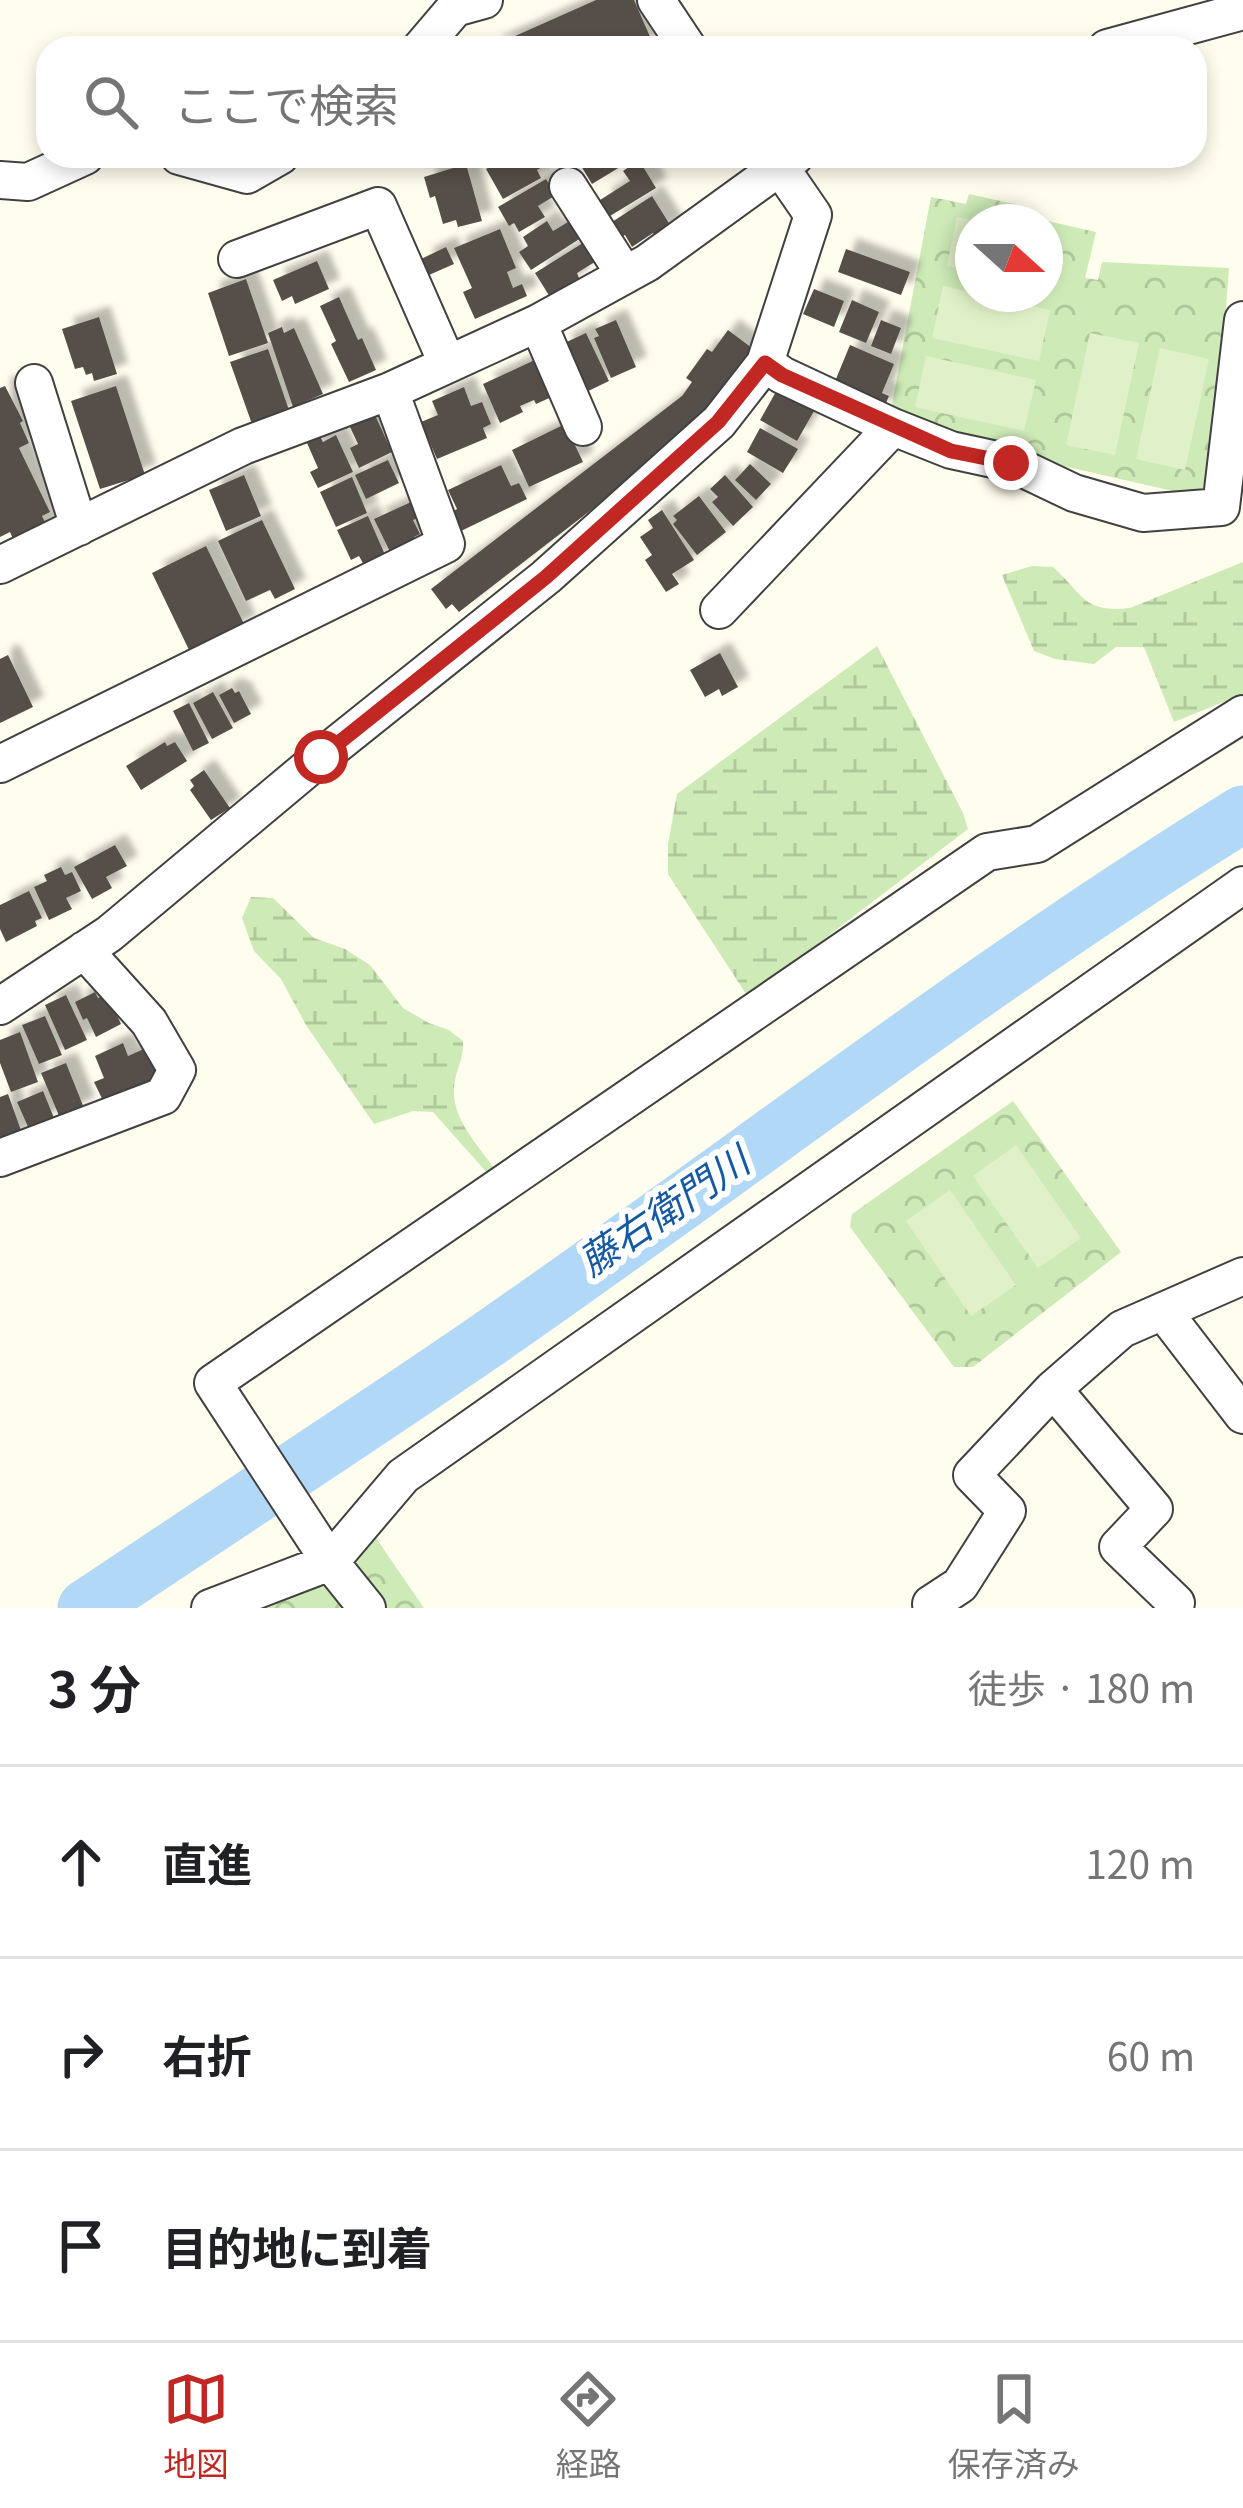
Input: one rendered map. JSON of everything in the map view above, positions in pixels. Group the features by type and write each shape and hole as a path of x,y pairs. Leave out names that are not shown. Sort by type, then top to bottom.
{"street":[{"path":"431,36 455,8 484,0"},
{"path":"656,0 680,36"},
{"path":"1151,36 1243,11"},
{"path":"0,180 28,182 59,168"},
{"path":"222,168 247,175 259,168"},
{"path":"0,565 243,446 390,391 538,323 646,263 770,168"},
{"path":"0,1006 109,934 546,577 718,422 765,363 813,215 780,168"},
{"path":"568,186 625,275"},
{"path":"237,259 378,206 447,363"},
{"path":"765,363 893,427 951,451 1011,463 1074,493 1143,513 1221,507 1243,320"},
{"path":"538,323 583,427"},
{"path":"34,383 79,527"},
{"path":"0,764 446,544 390,391"},
{"path":"719,610 893,427"},
{"path":"367,1608 330,1562 213,1383 987,853 1036,844 1243,714"},
{"path":"210,1608 330,1562 404,1476 1243,885"},
{"path":"0,1158 163,1096 177,1070 149,1022 84,950"},
{"path":"922,1607 960,1586 1006,1511 972,1475 1053,1389 1122,1329 1243,1276"},
{"path":"1162,1311 1243,1415"},
{"path":"1053,1389 1154,1509 1118,1547 1176,1603 1174,1608"}],"green space":[{"path":"969,194 1014,204 966,204"},
{"path":"931,197 966,204 955,204 955,312 1063,312 1063,224 1096,232 1085,278 1098,280 1102,262 1229,268 1212,500 1059,465 890,415"},
{"path":"955,227 955,268 947,266"},
{"path":"943,286 955,289 955,312 1050,312 1039,361 932,338"},
{"path":"1090,333 1139,343 1115,455 1066,445"},
{"path":"1160,348 1209,359 1185,470 1136,459"},
{"path":"926,356 1036,380 1024,431 915,407"},
{"path":"1243,562 1243,694 1174,722 1144,647 1116,647 1094,664 1034,651 1002,575 1032,566 1053,567 1093,605 1114,609 1130,608"},
{"path":"877,646 968,829 748,997 668,874 677,794"},
{"path":"251,897 273,898 314,938 370,965 403,1008 463,1041 455,1105 494,1168 489,1175 433,1112 413,1111 374,1124 306,1025 281,979 254,951 242,918"},
{"path":"1013,1101 1121,1252 973,1367 954,1367 850,1227 852,1214"},
{"path":"1016,1145 1081,1238 1038,1268 973,1176"},
{"path":"950,1190 1016,1285 971,1316 906,1221"},
{"path":"376,1538 424,1608 244,1608 308,1586"}],"building":[{"path":"596,0 634,0 650,36 515,36"},
{"path":"467,168 482,221 458,227 456,220 443,224 424,177"},
{"path":"540,168 541,178 503,199 486,169"},
{"path":"582,168 618,168 592,184"},
{"path":"644,168 656,188 610,216 600,200 630,181 623,171"},
{"path":"546,179 556,195 538,206 545,217 519,232 514,223 509,226 498,207"},
{"path":"652,196 672,228 656,238 653,233 632,247 612,222"},
{"path":"573,219 584,236 531,270 519,252 528,246 523,237 547,221 553,231"},
{"path":"500,229 516,268 507,272 513,288 522,284 527,296 475,319 463,292 472,288 454,248"},
{"path":"586,241 598,260 550,297 535,273"},
{"path":"446,247 454,264 429,275 421,259"},
{"path":"846,249 910,272 901,295 838,272"},
{"path":"317,261 329,289 295,304 292,296 282,301 273,280"},
{"path":"246,279 268,343 229,356 208,293"},
{"path":"814,289 844,301 834,327 803,314"},
{"path":"339,297 376,370 349,382 320,306"},
{"path":"852,300 879,312 866,343 839,332"},
{"path":"99,317 117,374 94,381 83,367 75,369 62,329"},
{"path":"616,320 636,367 611,378 594,338 599,336 595,329"},
{"path":"881,320 901,328 891,354 871,346"},
{"path":"282,327 284,333 294,328 323,394 293,407 268,333"},
{"path":"728,330 756,351 705,422 459,612 452,604 446,609 431,589 682,396 692,382 686,378"},
{"path":"586,333 609,381 582,394 560,345"},
{"path":"850,345 894,364 882,393 889,396 882,412 831,391"},
{"path":"268,349 290,413 253,427 230,362"},
{"path":"539,358 556,395 520,406 523,412 500,423 483,384"},
{"path":"5,386 29,443 19,448 50,512 42,516 49,530 16,546 10,532 0,537 0,388"},
{"path":"116,386 145,475 100,489 71,401"},
{"path":"464,387 471,406 482,402 491,424 483,428 487,438 437,459 421,422 438,415 432,401"},
{"path":"777,390 814,411 797,441 760,420"},
{"path":"375,415 392,452 359,468 350,448 358,444 350,427"},
{"path":"565,424 583,462 529,487 512,450"},
{"path":"760,428 798,449 783,473 747,452"},
{"path":"336,435 353,472 318,488 310,472 318,468 307,443"},
{"path":"388,460 399,483 366,499 355,475"},
{"path":"750,464 771,484 756,500 735,480"},
{"path":"501,465 511,486 519,483 527,499 461,531 448,490"},
{"path":"244,475 261,516 226,531 209,490"},
{"path":"725,475 753,507 733,526 712,502 718,497 710,489"},
{"path":"352,477 367,513 336,527 320,492"},
{"path":"699,496 726,532 697,555 673,524 677,520 673,516"},
{"path":"411,502 418,518 413,520 420,534 414,537 417,544 392,556 374,519"},
{"path":"662,510 694,560 672,574 679,584 666,592 645,560 652,555 640,537 653,528 648,520"},
{"path":"368,516 386,557 365,567 359,556 351,560 337,530"},
{"path":"262,520 295,589 275,599 270,590 246,601 218,541"},
{"path":"206,546 245,626 190,652 152,573"},
{"path":"720,653 738,687 722,696 719,689 705,697 690,670"},
{"path":"8,655 33,707 0,723 0,659"},
{"path":"232,688 239,691 251,714 234,723 219,695"},
{"path":"213,692 233,728 212,739 193,703"},
{"path":"189,703 209,743 193,751 173,711"},
{"path":"165,742 167,746 175,742 187,761 141,790 126,766"},
{"path":"204,770 230,808 211,820 190,790 194,786 190,780"},
{"path":"115,845 127,866 106,877 112,888 92,899 74,867"},
{"path":"61,867 65,875 72,872 81,891 66,898 72,909 49,920 34,887 47,881 44,875"},
{"path":"29,891 42,918 35,921 37,926 6,942 0,929 0,905"},
{"path":"95,992 98,998 107,994 121,1024 96,1037 75,1002"},
{"path":"66,995 87,1040 65,1050 45,1005"},
{"path":"45,1016 62,1055 39,1064 22,1025"},
{"path":"20,1032 38,1082 11,1092 0,1063 0,1040"},
{"path":"123,1043 128,1056 146,1048 161,1082 106,1107 94,1082 104,1078 95,1056"},
{"path":"66,1063 84,1108 60,1118 41,1073"},
{"path":"43,1091 54,1118 29,1129 17,1102"},
{"path":"8,1094 23,1136 0,1144 0,1097"}],"waterway":[{"name":"藤右衛門川","path":"86,1608 480,1345 953,1007 1243,814"}],"route":[{"path":"321,757 546,577 718,422 765,363 951,451 1011,463"}]}
